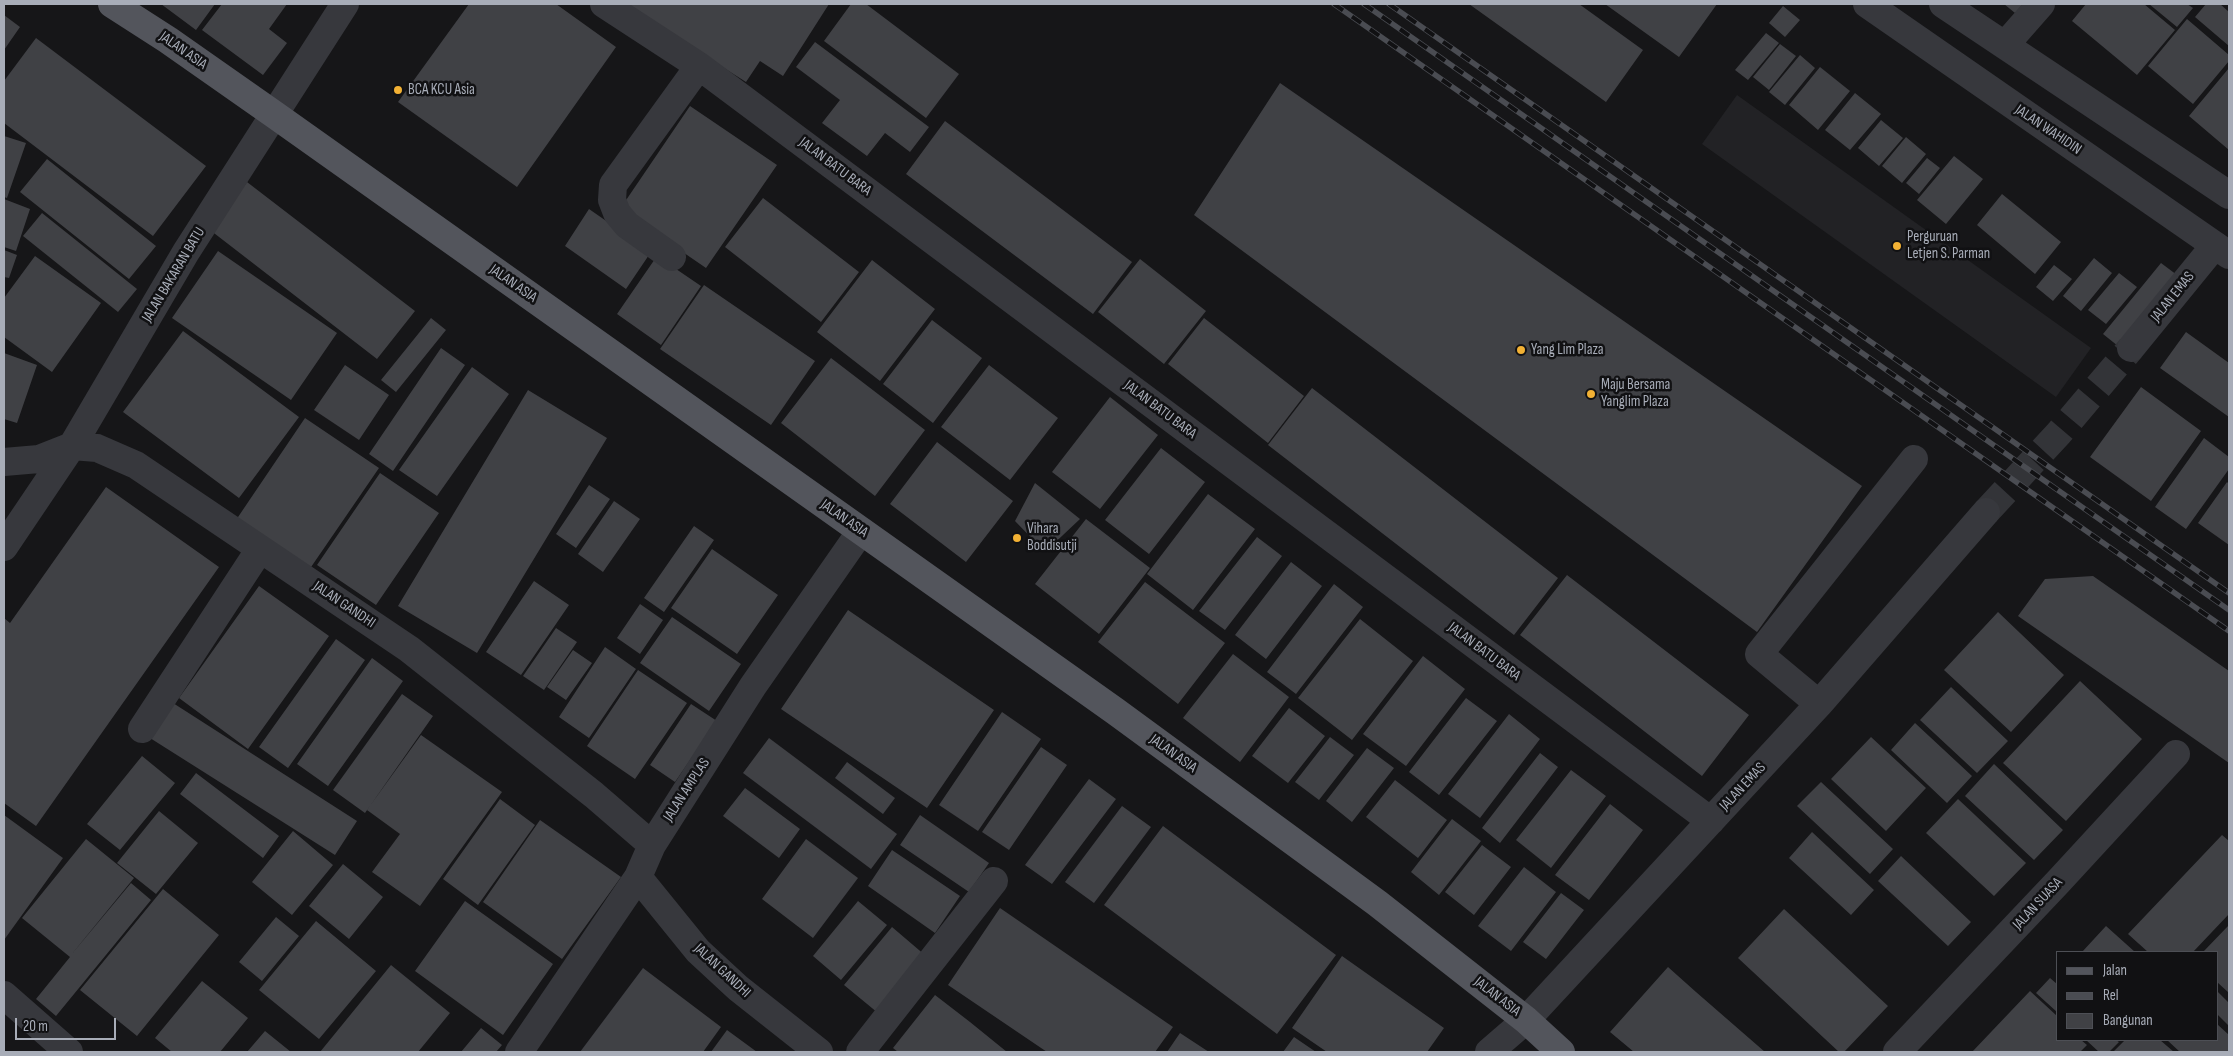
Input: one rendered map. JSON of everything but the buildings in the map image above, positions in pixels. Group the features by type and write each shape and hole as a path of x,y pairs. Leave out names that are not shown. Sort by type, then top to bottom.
{"main road":[{"name":"JALAN ASIA","path":"112,4 168,40 1115,711 1369,897 1526,1020 1561,1052"}],"street":[{"name":"JALAN BAKARAN BATU","path":"4,547 72,446 186,252 275,116 345,4"},
{"name":"JALAN BATU BARA","path":"604,4 699,66 1711,821"},
{"name":"JALAN WAHIDIN","path":"1867,4 2222,250"},
{"path":"1943,4 2229,195"},
{"path":"2006,45 2041,4"},
{"path":"672,257 627,225 617,213 612,200 613,185 699,66"},
{"name":"JALAN EMAS","path":"2131,348 2222,250"},
{"name":"JALAN GANDHI","path":"4,462 39,459 72,446 97,448 136,465 409,649 594,795 652,845"},
{"path":"1819,704 1759,654 1914,460"},
{"name":"JALAN EMAS","path":"1489,1052 1526,1020 1819,704 1986,512"},
{"name":"JALAN AMPLAS","path":"519,1052 638,876 652,845 753,686 861,531"},
{"path":"142,729 260,549"},
{"name":"JALAN SUASA","path":"1897,1052 2176,754"},
{"name":"JALAN GANDHI","path":"638,876 698,951 738,988 819,1052"},
{"path":"860,1052 994,882"},
{"path":"4,995 69,1052"}],"shaded area":[{"name":"Perguruan Letjen S. Parman","path":"1737,95 2091,348 2056,397 1702,144"}],"tunnel":[{"path":"1986,512 2059,433 2131,348"}],"railway":[{"path":"1334,4 2229,631"},
{"path":"1364,4 2229,610"},
{"path":"1389,4 2229,593"}],"place":[{"name":"BCA KCU Asia","path":"398,90"},
{"name":"Perguruan Letjen S. Parman","path":"1897,246"},
{"name":"Yang Lim Plaza","path":"1521,350"},
{"name":"Maju Bersama Yanglim Plaza","path":"1591,394"},
{"name":"Vihara Boddisutji","path":"1017,538"}]}
